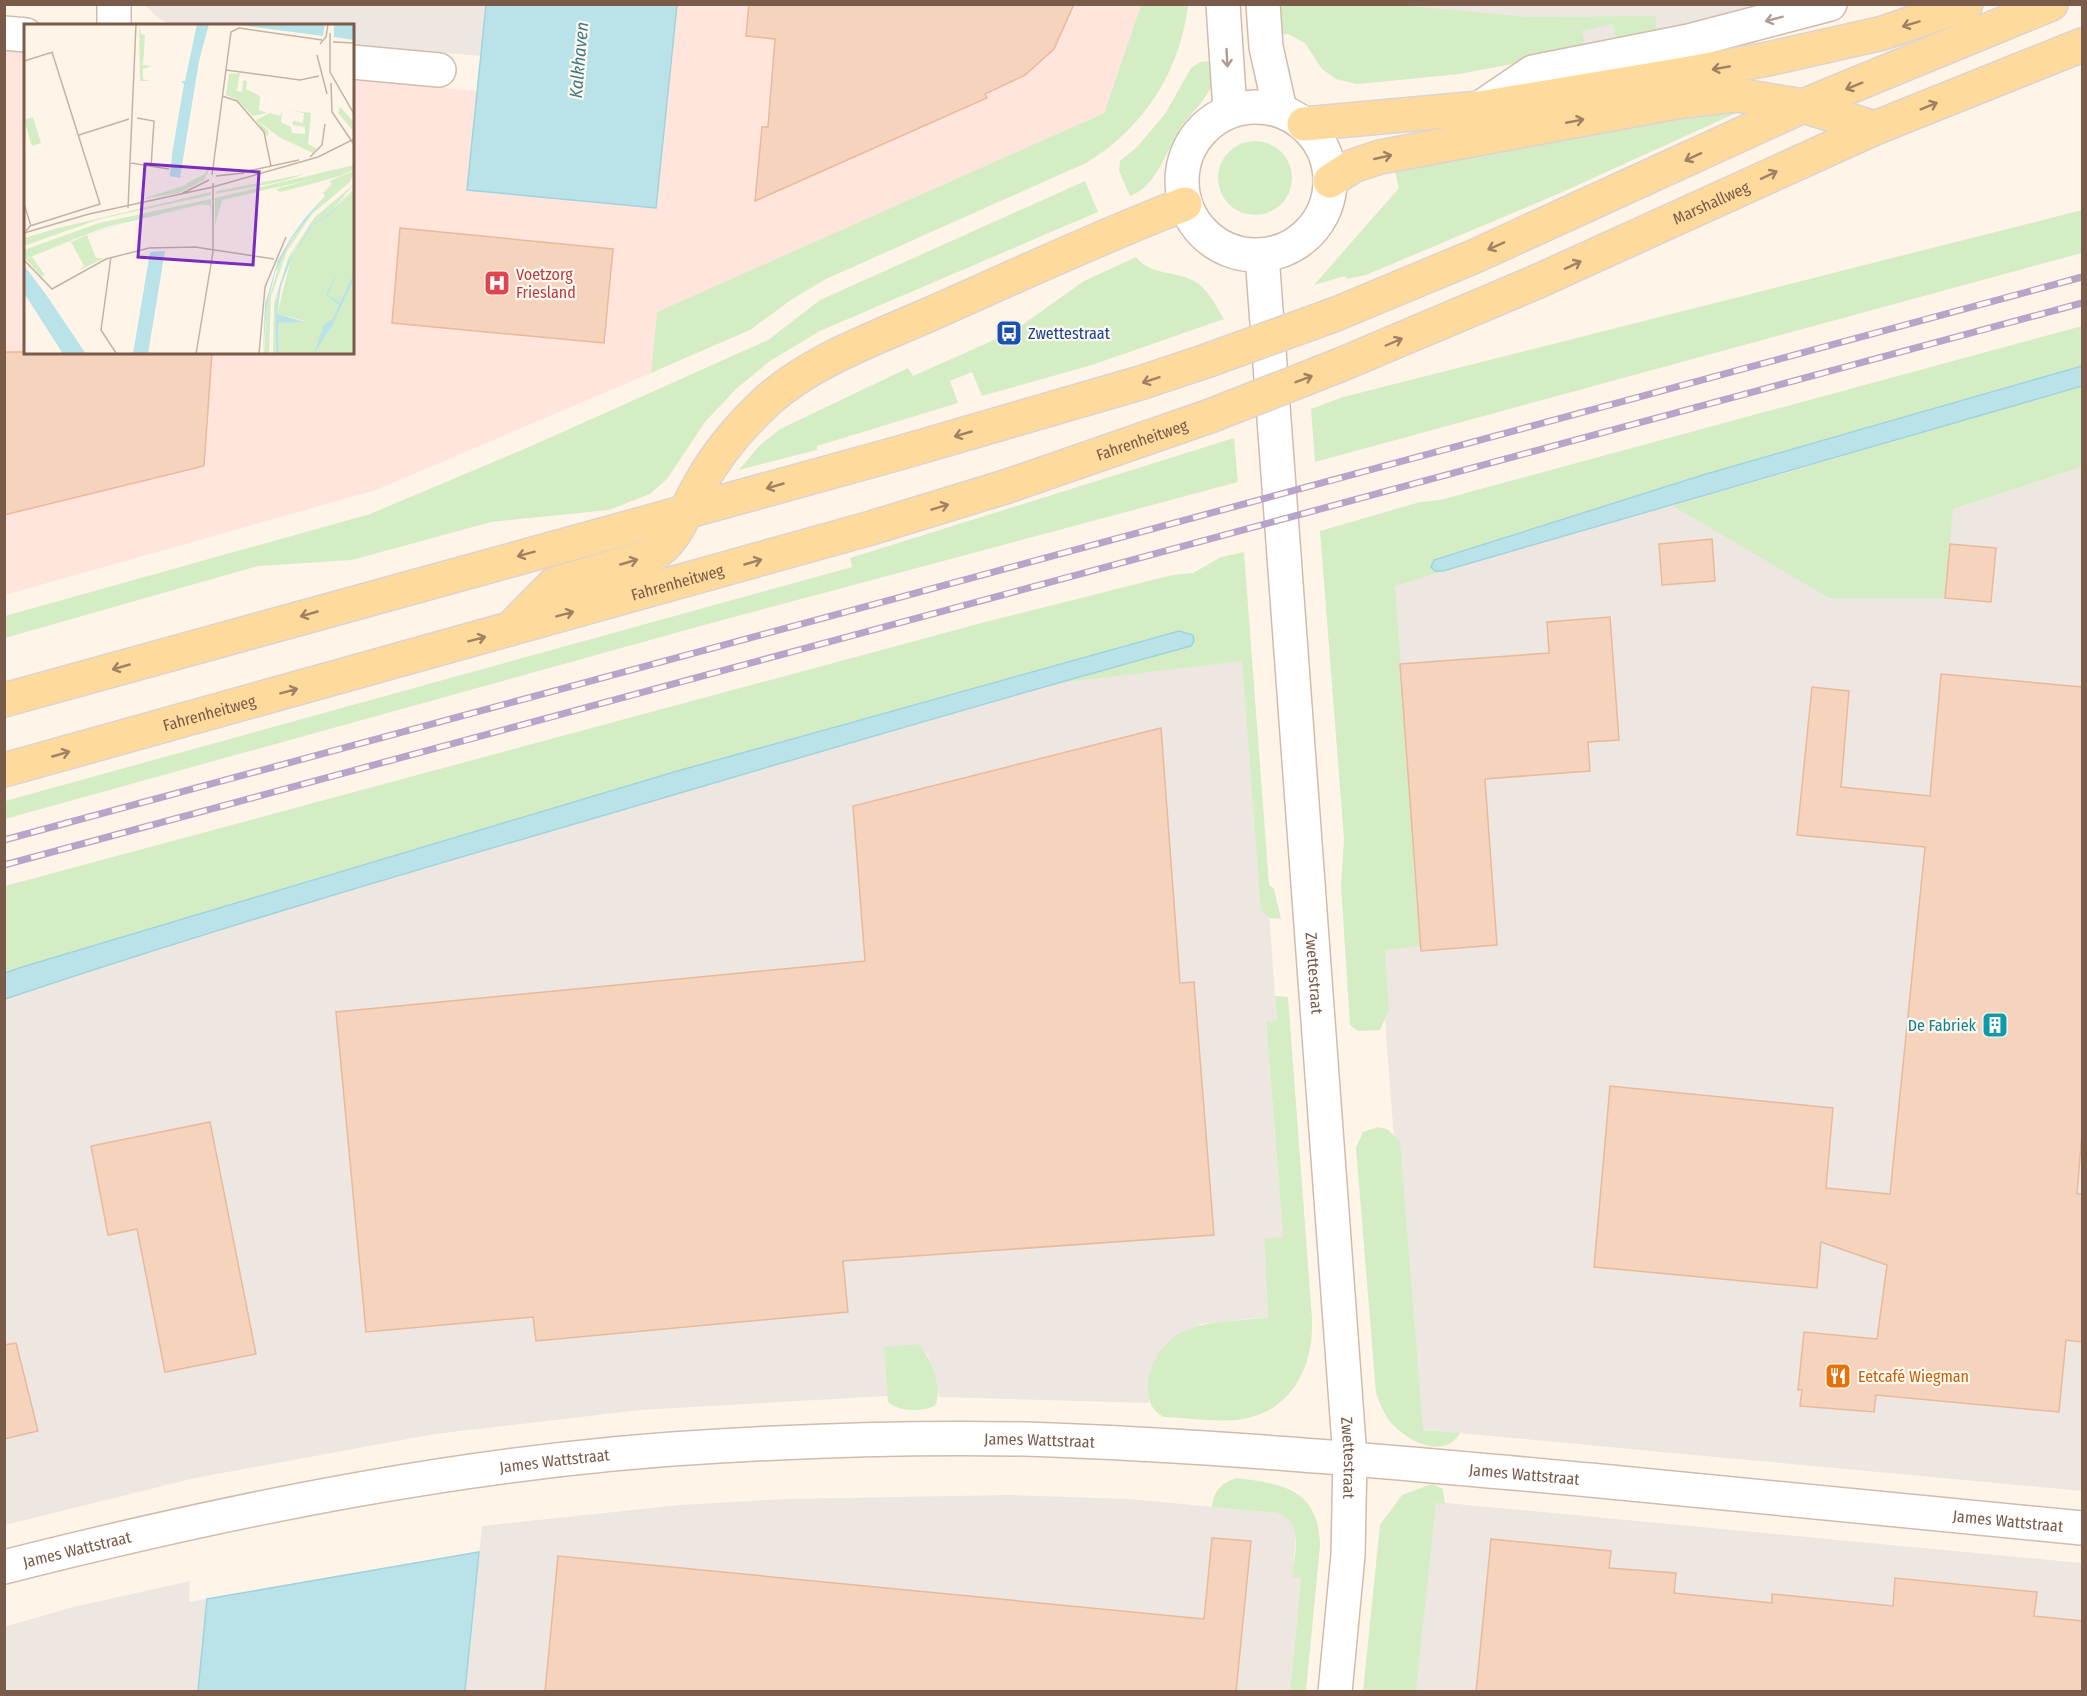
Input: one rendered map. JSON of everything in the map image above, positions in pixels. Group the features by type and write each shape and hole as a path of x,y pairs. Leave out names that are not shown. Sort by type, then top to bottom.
{"main road":[{"path":"1292,117 1480,108 1549,99 1768,59 1883,33 1965,4"},
{"path":"2001,4 2047,6"},
{"path":"4,700 1128,387 1206,361 1336,314 1473,257 1803,106 2047,6"},
{"name":"Marshallweg","path":"1340,365 1534,283 1875,128 2082,45"},
{"path":"1330,181 1353,166 1380,157 1682,101 1737,95 1803,106 1875,128"},
{"path":"508,630 554,584 651,556 662,550 670,542 698,487 725,445 768,400 826,360 1117,231 1185,204"},
{"name":"Fahrenheitweg","path":"4,770 939,507 1210,416 1340,365"}],"street":[{"path":"114,4 114,24"},
{"path":"1223,4 1230,111"},
{"path":"1263,4 1266,47 1292,117"},
{"path":"1480,108 1533,72 1689,41 1830,4"},
{"path":"4,33 24,35"},
{"path":"354,62 439,70"},
{"path":"1255,106 1292,117 1318,140 1328,160 1330,181 1318,223 1303,239 1283,250 1262,255 1242,254 1224,248 1200,230 1185,204 1181,182 1184,160 1194,139 1209,122 1230,111 1255,106"},
{"name":"Zwettestraat","path":"1262,255 1350,1458 1348,1555 1335,1692"},
{"name":"James Wattstraat","path":"4,1567 183,1523 361,1489 526,1465 713,1446 914,1439 1020,1439 1156,1445 1350,1458 2082,1528"}],"shaded area":[{"path":"145,5 486,5 481,56 354,45 354,24 168,24"},
{"path":"677,5 1141,5 1104,113 657,312 651,373 376,490 5,595 5,51 24,53 24,354 354,354 354,80 477,91 467,190 656,208"},
{"path":"1292,5 1782,5 1586,50 1459,74 1357,84 1336,79 1322,69 1310,48 1301,40"},
{"path":"2082,467 2082,1491 1416,1429 1353,598 1706,485 1953,509"},
{"path":"1249,627 1277,1020 1266,1022 1283,1238 1264,1240 1268,1317 1200,1324 1148,1384 1149,1403 939,1397 928,1355 919,1345 884,1347 888,1396 640,1410 435,1434 195,1478 5,1525 5,999 125,959 454,859 986,701 1191,646 1194,641"},
{"path":"1009,1495 1129,1499 1278,1513 1292,1520 1296,1534 1292,1577 1301,1577 1290,1691 465,1692 482,1526 679,1505 785,1499"},
{"path":"1436,1502 2082,1563 2082,1691 1386,1692"},
{"path":"190,1581 189,1602 207,1599 198,1691 5,1691 4,1627 69,1608"}],"green space":[{"path":"1141,5 1188,5 1184,30 1168,75 1156,96 1142,115 1107,149 1086,163 826,279 791,300 750,330 651,373 657,312 1104,113"},
{"path":"1272,5 1400,5 1530,17 1656,16 1656,36 1617,44 1613,24 1582,31 1586,50 1459,74 1357,84 1336,79 1322,69 1305,43 1288,34 1279,35"},
{"path":"1212,61 1213,78 1207,94 1176,135 1155,176 1140,191 1130,196 1119,171 1120,161 1137,147 1165,114 1191,68 1200,62"},
{"path":"1745,109 1558,194 1366,275 1347,279 1345,276 1314,285 1399,188 1395,172 1491,149 1698,111"},
{"path":"1255,141 1269,144 1281,152 1289,164 1292,178 1289,192 1281,204 1269,212 1255,215 1241,212 1229,204 1221,192 1218,178 1221,164 1229,152 1241,144"},
{"path":"1085,181 1098,212 820,331 770,361 736,389 705,422 667,479 650,494 609,510 491,522 352,560 258,566 5,638 5,616 370,514 529,447 768,340 820,300"},
{"path":"2082,210 2082,253 1315,462 1311,409 1343,397"},
{"path":"1136,257 1150,268 1183,276 1199,284 1210,296 1224,319 1092,365 982,396 972,372 950,381 958,403 817,446 817,450 739,470 759,446 780,429 908,368 913,376 1012,332 1084,281"},
{"path":"2082,326 2082,366 1706,474 1434,560 1435,571 1443,571 1395,586 1421,946 1385,950 1389,1010 1380,1030 1358,1031 1350,1025 1341,885 1344,839 1320,531 1420,502 1440,500"},
{"path":"2082,386 2082,467 1953,509 1945,598 1829,598 1673,506"},
{"path":"1234,438 1238,482 715,622 5,819 5,801 852,567 850,558"},
{"path":"1244,552 1269,885 1274,889 1281,919 1270,918 1261,911 1242,661 1050,684 1191,646 1179,631 674,772 5,973 5,886 989,621 1172,575 1193,573 1221,557"},
{"path":"1275,996 1288,997 1312,1318 1309,1352 1304,1368 1288,1395 1276,1406 1261,1414 1224,1421 1164,1417 1156,1412 1151,1404 1148,1382 1154,1362 1168,1342 1193,1328 1207,1324 1268,1317 1264,1239 1283,1237 1266,1021 1277,1020"},
{"path":"1378,1127 1387,1129 1400,1141 1423,1430 1460,1433 1453,1442 1444,1446 1434,1447 1423,1444 1403,1434 1388,1419 1376,1393 1356,1148 1363,1132"},
{"path":"919,1344 928,1357 937,1383 935,1406 917,1410 898,1408 888,1402 884,1347"},
{"path":"1237,1478 1270,1483 1296,1493 1306,1501 1318,1527 1320,1546 1306,1691 1290,1691 1301,1578 1292,1577 1296,1549 1295,1532 1292,1524 1278,1513 1212,1507 1214,1496 1219,1488"},
{"path":"1432,1484 1443,1489 1445,1504 1436,1503 1416,1691 1363,1691 1380,1525 1402,1495"}],"water":[{"name":"Kalkhaven","path":"486,5 677,5 656,208 467,190"},
{"path":"2082,366 2082,386 1443,571 1435,571 1431,567 1434,560 1706,474"},
{"path":"1179,631 1193,635 1194,641 1191,646 394,877 238,924 5,999 5,973 19,968 674,772"},
{"path":"479,1552 465,1691 198,1691 207,1599"}],"building":[{"path":"749,4 1074,4 1054,49 1025,75 985,94 987,98 755,201 762,127 768,127 775,39 746,36"},
{"path":"400,228 613,249 604,343 392,323"},
{"path":"4,352 24,352 24,354 212,354 204,466 4,515"},
{"path":"1712,539 1715,581 1662,585 1659,544"},
{"path":"1950,544 1996,548 1991,602 1945,598"},
{"path":"1610,617 1619,740 1588,742 1590,771 1485,779 1497,945 1421,951 1400,664 1549,653 1547,622"},
{"name":"De Fabriek","path":"1941,674 2082,687 2082,1133 2077,1194 2082,1194 2082,1342 2066,1340 2059,1412 1876,1395 1874,1412 1800,1406 1802,1390 1798,1390 1804,1332 1877,1339 1887,1265 1821,1242 1817,1288 1594,1267 1610,1086 1833,1108 1826,1188 1890,1194 1925,847 1797,835 1812,687 1849,691 1841,787 1930,796"},
{"path":"1161,728 1180,983 1194,982 1214,1235 843,1261 848,1312 536,1341 533,1317 366,1332 336,1012 865,961 853,806"},
{"path":"210,1122 256,1354 165,1372 137,1229 108,1235 91,1146"},
{"path":"16,1343 38,1431 4,1439 4,1345"},
{"path":"1212,1538 1251,1541 1236,1692 545,1692 558,1556 1204,1619"},
{"path":"1491,1539 1611,1551 1609,1568 1676,1573 1674,1593 1772,1603 1772,1594 1893,1606 1895,1578 2037,1592 2034,1616 2082,1621 2082,1692 1476,1692"}],"railway":[{"path":"4,840 2082,277"},
{"path":"4,865 2082,303"}],"place":[{"name":"Voetzorg Friesland","path":"497,283"},
{"name":"Zwettestraat","path":"1009,333"},
{"name":"De Fabriek","path":"1995,1025"},
{"name":"Eetcafé Wiegman","path":"1838,1376"}]}
